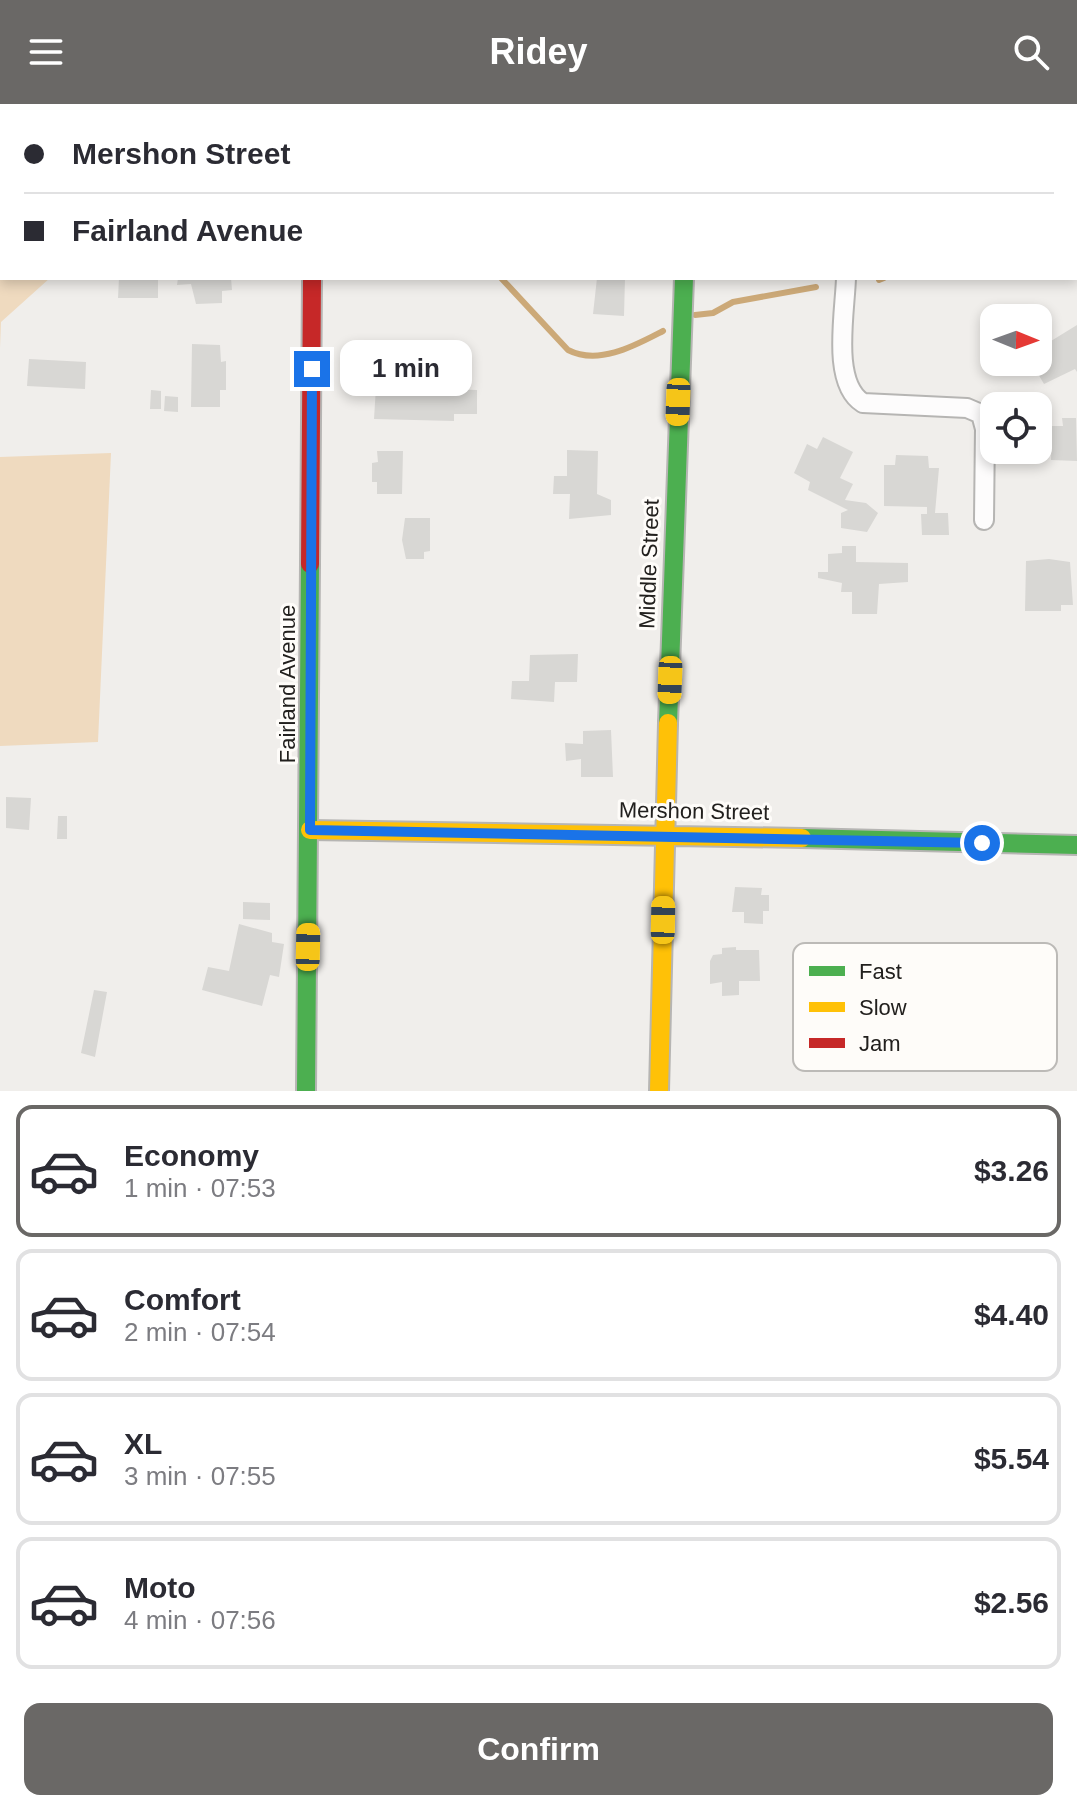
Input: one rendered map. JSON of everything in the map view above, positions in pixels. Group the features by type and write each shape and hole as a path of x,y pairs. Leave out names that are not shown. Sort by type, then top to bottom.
{"street":[{"name":"Fairland Avenue","path":"306,1091 312,280"},
{"name":"Middle Street","path":"659,1091 684,280"},
{"path":"846,280 843,369 846,386 854,397 873,405 967,408 984,412 984,520"},
{"name":"Mershon Street","path":"310,830 665,834 1077,845"}],"shaded area":[{"path":"0,280 48,280 1,322 0,348"},
{"path":"111,453 98,742 0,746 0,457"}],"building":[{"path":"119,280 158,280 158,298 118,298"},
{"path":"178,280 231,280 232,290 222,291 222,303 196,304 191,284 177,285"},
{"path":"597,280 625,280 624,316 593,314"},
{"path":"1077,325 1077,372 1075,369 1044,384 1039,376 1052,376 1052,340"},
{"path":"192,344 220,345 221,362 226,361 226,390 220,390 220,407 191,407"},
{"path":"29,359 86,362 85,389 27,386"},
{"path":"426,381 445,381 445,389 477,390 477,414 454,414 454,421 374,419 376,387 426,389"},
{"path":"151,390 161,391 161,409 150,409"},
{"path":"165,396 178,397 178,412 164,411"},
{"path":"1062,418 1076,418 1077,461 1052,460 1052,426 1063,426"},
{"path":"823,437 853,452 840,478 853,484 845,500 866,503 878,513 867,532 841,528 841,513 848,510 808,490 810,482 794,473 807,444 817,449"},
{"path":"567,450 598,451 597,494 611,500 611,515 569,519 570,494 553,494 554,476 567,476"},
{"path":"377,451 403,451 402,494 377,494 377,482 372,482 372,463 378,462"},
{"path":"896,455 928,456 929,468 939,468 935,513 948,513 949,535 922,535 921,514 927,514 927,507 884,506 884,465 895,465"},
{"path":"405,518 430,518 430,551 424,552 424,559 406,559 402,540"},
{"path":"842,546 856,546 856,562 908,563 908,582 879,584 877,614 852,614 852,592 841,592 842,583 818,578 818,572 828,572 828,554 842,553"},
{"path":"1049,559 1070,562 1073,605 1061,605 1061,611 1025,611 1026,561"},
{"path":"578,654 577,682 555,682 554,702 511,699 512,681 529,681 530,655"},
{"path":"611,730 613,777 581,777 581,759 566,761 565,743 583,744 583,731"},
{"path":"6,797 31,798 29,830 6,828"},
{"path":"58,816 67,816 67,839 57,839"},
{"path":"735,887 762,888 761,895 769,895 769,911 763,911 763,924 744,923 744,912 732,912"},
{"path":"243,902 270,903 270,920 243,919"},
{"path":"239,924 272,933 272,942 284,944 279,977 270,975 262,1006 202,990 208,967 229,971"},
{"path":"736,947 736,950 759,950 760,981 739,981 739,995 722,996 722,982 710,984 710,961 713,955 722,954 722,948"},
{"path":"94,990 107,992 95,1057 81,1053"}],"waterway":[{"path":"503,280 568,350 580,354 592,356 617,352 663,331"},
{"path":"695,315 713,313 733,302 816,287"}],"traffic: fast":[{"path":"668,723 684,280"},
{"path":"306,1091 310,564"},
{"path":"802,838 1077,845"}],"traffic: slow":[{"path":"659,1091 668,723"},
{"path":"310,830 802,838"}],"traffic: jam":[{"path":"310,564 312,280"}],"route":[{"path":"312,369 310,830 665,834 982,843"}]}
